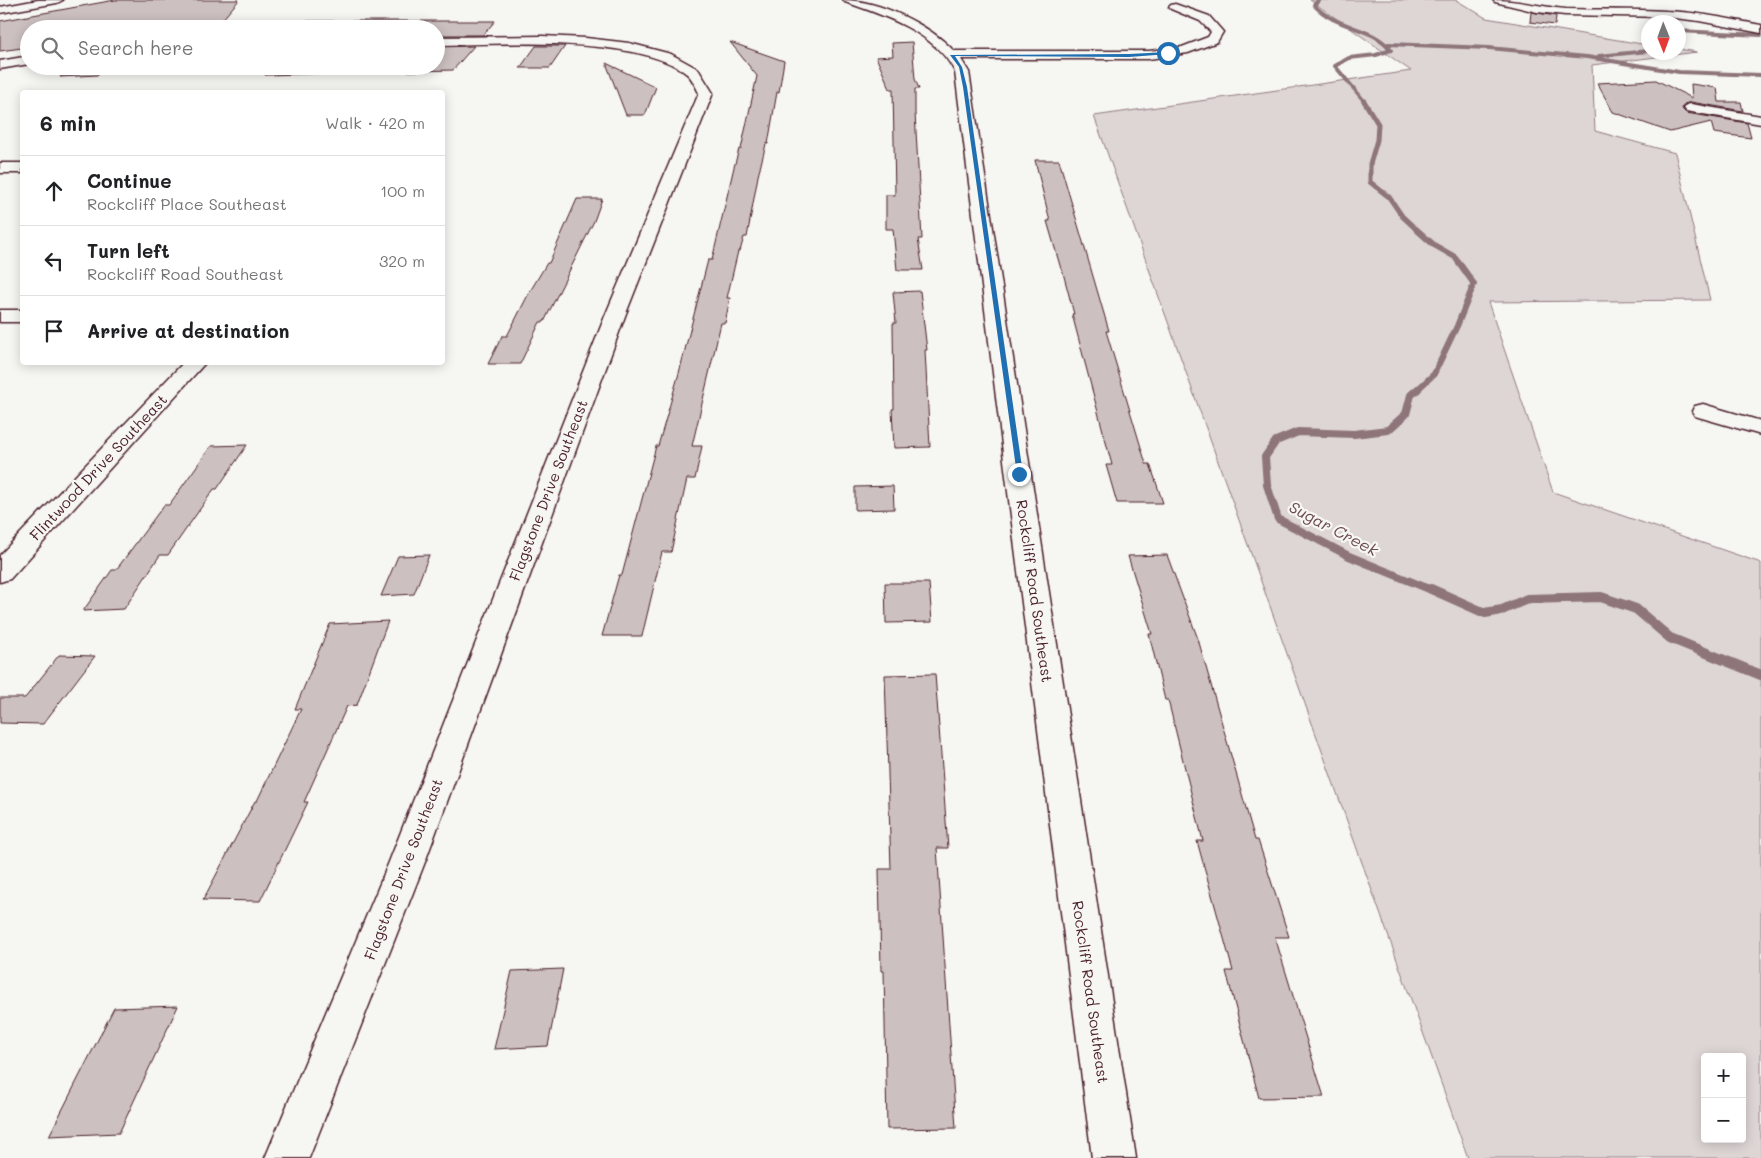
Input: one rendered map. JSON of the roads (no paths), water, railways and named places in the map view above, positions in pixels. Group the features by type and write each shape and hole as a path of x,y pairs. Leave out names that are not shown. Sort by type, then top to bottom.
{"street":[{"path":"0,10 57,0"},
{"name":"Rockcliff Road Southeast","path":"849,0 872,6 929,37 952,55 960,67 965,87 1114,1158"},
{"path":"1499,0 1536,9 1565,12 1666,14 1699,17 1761,29"},
{"path":"952,55 1149,55 1184,50 1213,39 1217,32 1212,22 1175,7"},
{"name":"Flagstone Drive Southeast","path":"287,1158 407,862 614,316 706,93 705,84 700,77 685,64 661,54 630,47 576,42 445,42"},
{"path":"0,65 20,62"},
{"path":"1691,108 1761,120"},
{"path":"0,168 20,168"},
{"path":"0,316 20,316"},
{"name":"Flintwood Drive Southeast","path":"0,572 193,365"},
{"path":"1703,412 1761,428"}],"waterway":[{"name":"Sugar Creek","path":"1319,0 1314,5 1323,13 1343,24 1374,36 1391,50 1376,55 1349,58 1335,66 1365,102"},
{"path":"1686,31 1761,35"},
{"path":"1388,44 1489,48 1587,57 1679,72 1761,75"},
{"path":"1599,56 1641,52"},
{"name":"Sugar Creek","path":"1364,101 1378,124 1377,140 1370,164 1370,182 1389,197 1402,216 1417,230"},
{"name":"Sugar Creek","path":"1416,229 1434,245 1455,257 1474,284 1457,326 1434,374 1417,390"},
{"name":"Sugar Creek","path":"1418,389 1411,395 1406,414 1388,430 1354,434 1298,432 1276,441 1265,457 1267,485 1278,519 1349,556 1434,591"},
{"name":"Sugar Creek","path":"1431,589 1485,613 1502,610 1527,599 1601,597 1636,609 1670,638 1761,675"}]}
